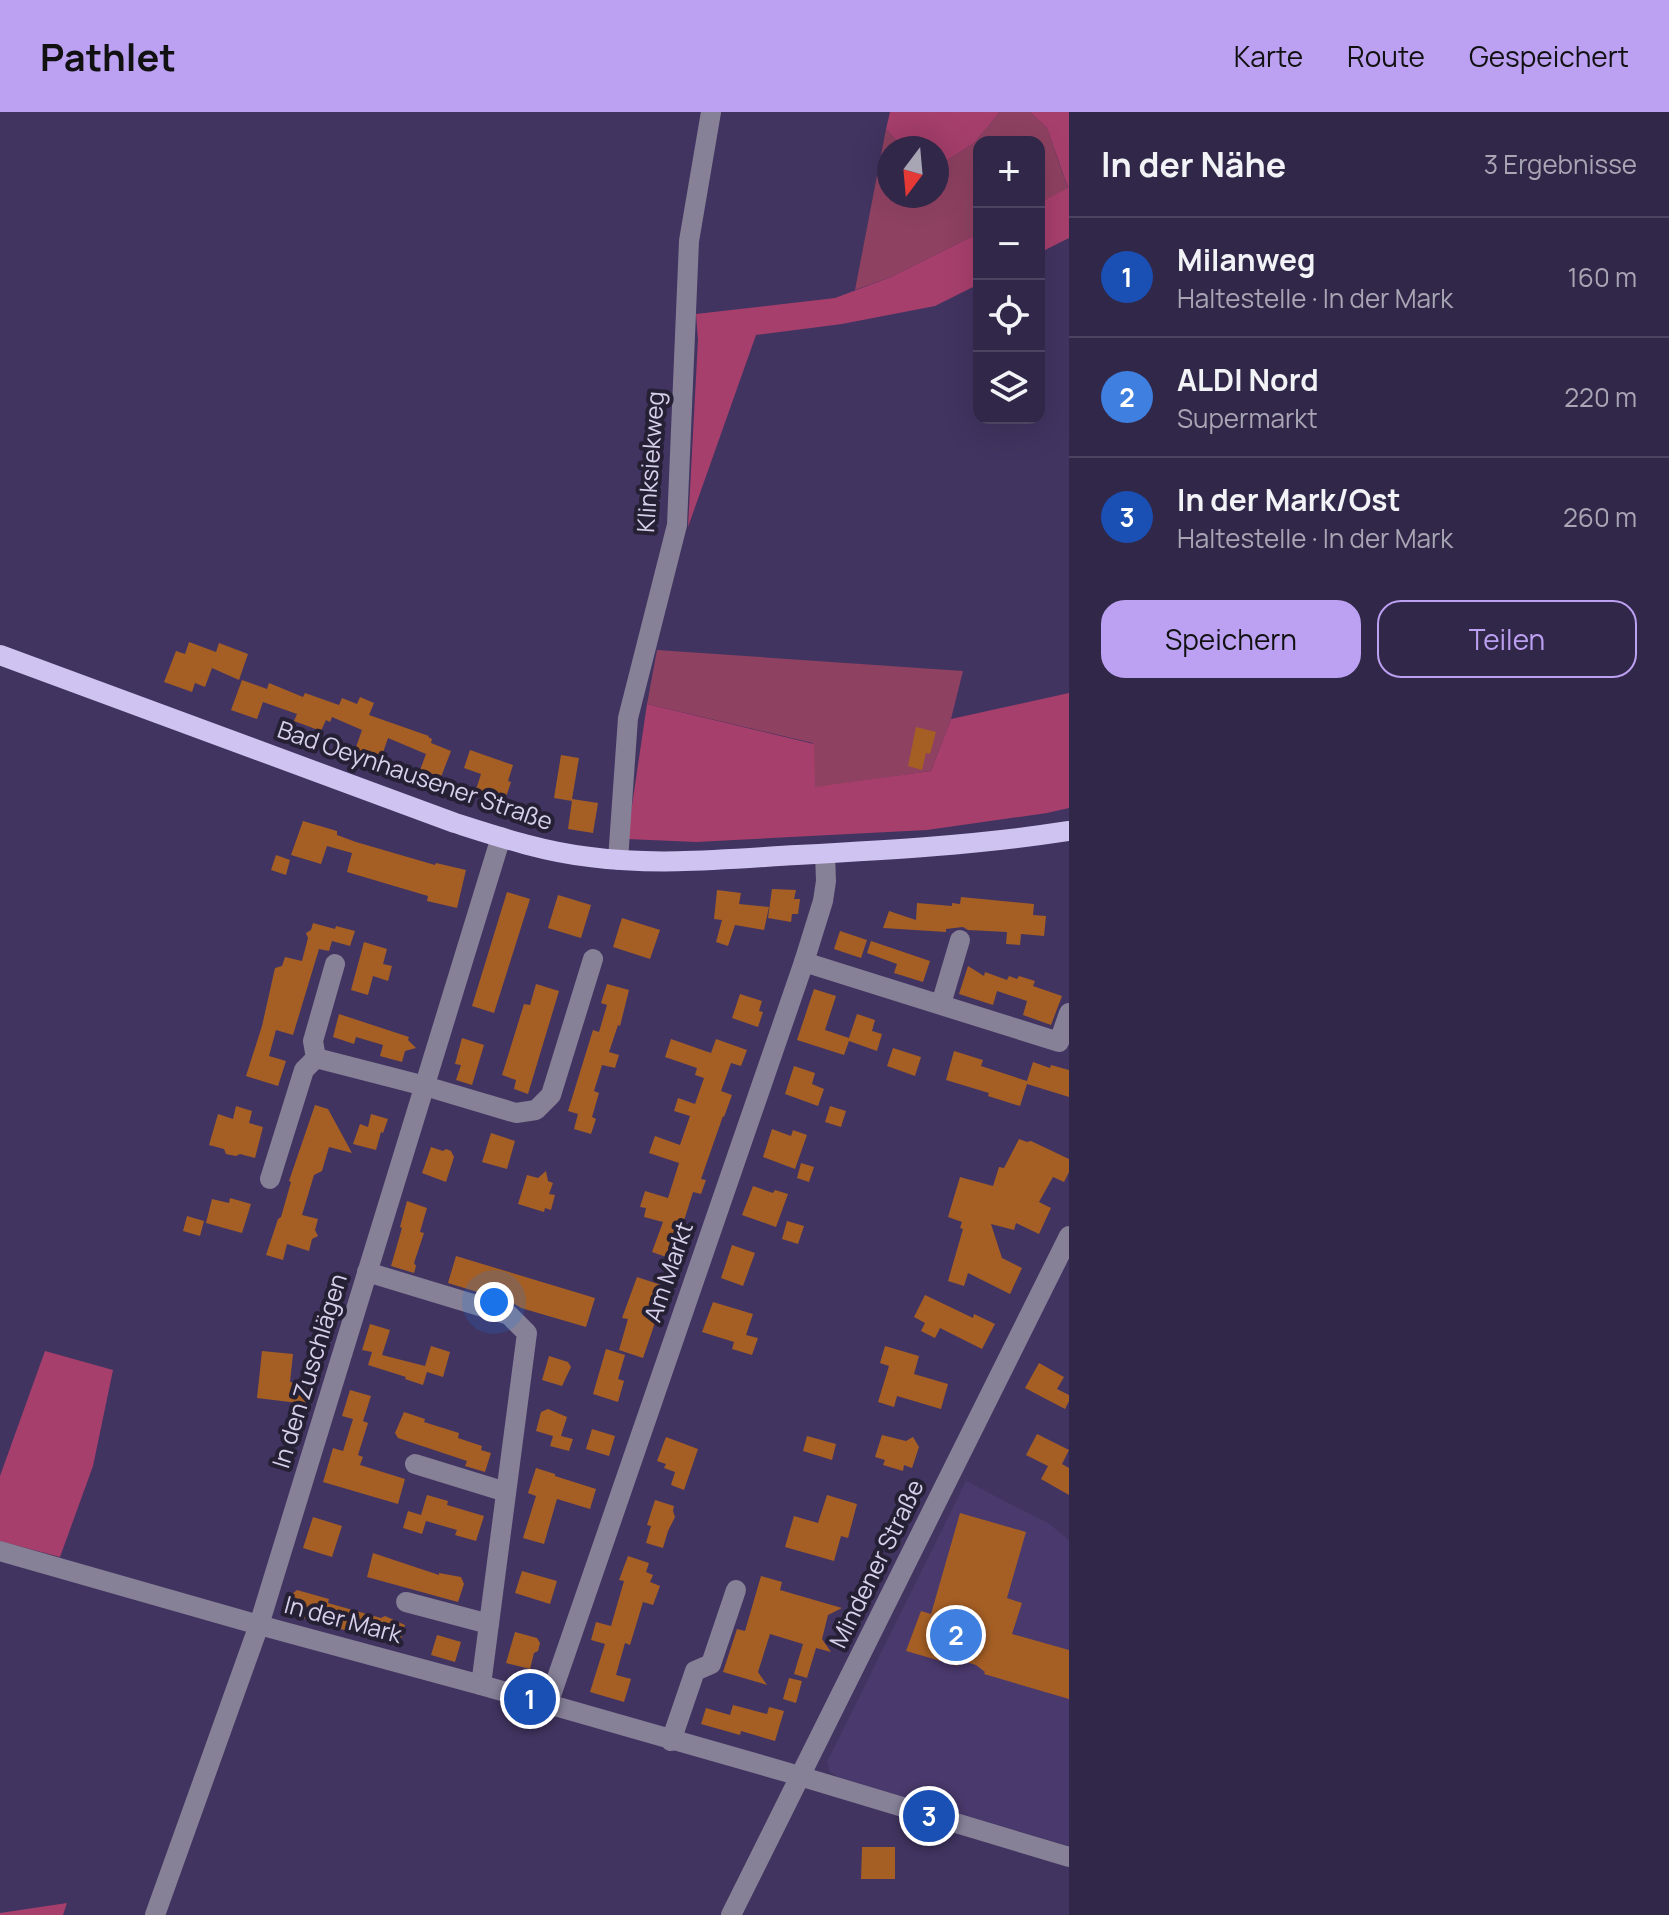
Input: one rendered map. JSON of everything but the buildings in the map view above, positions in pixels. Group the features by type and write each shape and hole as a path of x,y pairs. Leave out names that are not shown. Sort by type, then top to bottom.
{"main road":[{"name":"Bad Oeynhausener Straße","path":"0,655 455,823 558,852 618,860 730,859 958,845 1069,831"}],"street":[{"name":"Klinksiekweg","path":"618,860 628,718 677,525 689,241 711,112"},
{"name":"In den Zuschlägen","path":"155,1915 259,1625 501,837"},
{"name":"Am Markt","path":"548,1704 804,962 823,901 825,854"},
{"path":"941,1004 960,940"},
{"path":"316,1058 516,1113 536,1110 551,1095 593,959"},
{"path":"804,962 1059,1042 1069,1013"},
{"path":"316,1058 313,1041 335,964"},
{"path":"270,1179 304,1070 316,1058"},
{"name":"Mindener Straße","path":"731,1915 1069,1236"},
{"path":"367,1272 509,1315 527,1333 481,1685"},
{"path":"415,1464 506,1492"},
{"name":"In der Mark","path":"0,1551 548,1704 1069,1857"},
{"path":"671,1741 695,1671 711,1664 736,1590"},
{"path":"406,1602 489,1624"}],"shaded area":[{"path":"890,112 1000,112 980,136 973,136 973,144 949,159 949,136 892,136 886,129"},
{"path":"1000,112 1030,112 1047,128 1068,189 1045,200 1045,136 980,136"},
{"path":"1030,112 1069,112 1069,238 1045,250 1045,200 1068,188 1047,128"},
{"path":"973,144 973,236 891,277 855,290 877,176 877,208 949,208 949,159"},
{"path":"973,236 973,287 935,306 842,324 756,335 688,527 698,340 696,314 835,298 891,277"},
{"path":"657,650 963,671 951,719 931,771 814,788 813,743 647,704"},
{"path":"1069,693 1069,808 927,830 696,842 627,839 647,704 814,744 815,787 931,771 951,719"},
{"path":"45,1351 113,1370 93,1466 60,1557 0,1541 0,1476"},
{"path":"966,1481 1048,1523 1069,1540 1069,1846 840,1778 830,1772 827,1762"},
{"path":"67,1903 63,1915 0,1915 0,1913"}],"place":[{"name":"ALDI Nord","path":"956,1635"},
{"name":"Milanweg","path":"530,1699"},
{"name":"In der Mark/Ost","path":"929,1816"}]}
